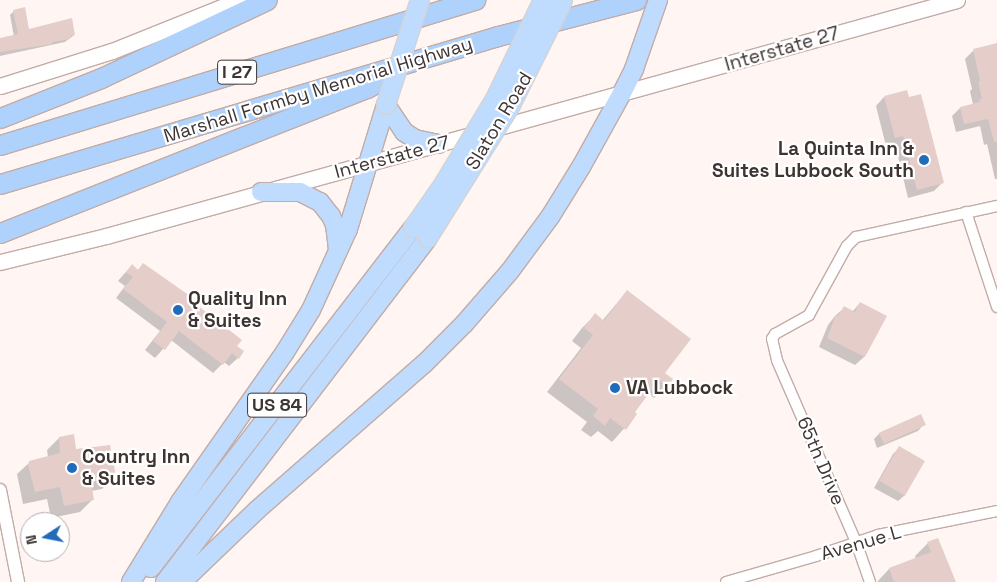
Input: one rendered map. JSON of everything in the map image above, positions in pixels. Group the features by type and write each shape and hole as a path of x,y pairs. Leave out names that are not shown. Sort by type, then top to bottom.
{"highway":[{"path":"0,118 101,78 267,0"},
{"path":"131,582 180,502 295,336 324,285 348,228 420,0"},
{"name":"I 27","path":"0,145 475,0"},
{"name":"Slaton Road","path":"420,233 443,185 495,99 544,0"},
{"name":"Slaton Road","path":"420,233 510,107 564,0"},
{"name":"Marshall Formby Memorial Highway","path":"0,184 498,36 636,0"},
{"path":"182,582 231,534 424,364 488,297 550,217 581,167 634,69 658,0"},
{"path":"0,233 367,88 409,62"},
{"path":"386,105 404,132 415,138 438,144"},
{"path":"262,192 300,192 320,202 332,216 335,225 338,242 337,254"},
{"name":"US 84","path":"140,582 420,233"},
{"name":"US 84","path":"165,582 420,233"}],"main road":[{"path":"0,86 112,51 239,0"},
{"name":"Interstate 27","path":"0,262 367,164 957,0"}],"street":[{"path":"997,206 966,212 997,307"},
{"name":"65th Drive","path":"870,582 856,542 777,360 772,339 775,334 809,315 847,246 856,237 966,212"},
{"path":"0,490 18,582"},
{"name":"Avenue L","path":"726,582 878,535 997,511"}],"building":[{"path":"25,7 29,29 72,18 75,35 70,36 70,39 52,42 52,44 0,52 0,38 18,34 13,10"},
{"path":"997,43 997,142 994,142 988,119 964,124 960,107 980,102 979,99 982,99 973,49"},
{"name":"La Quinta Inn & Suites Lubbock South","path":"907,90 909,97 921,94 944,183 917,190 903,136 895,138 884,96"},
{"name":"Quality Inn & Suites","path":"143,263 190,296 188,298 242,340 237,346 244,351 239,359 232,353 223,365 179,331 165,350 153,341 167,322 123,289 133,277 126,272 132,264 138,270"},
{"path":"627,290 691,339 665,373 673,379 668,386 659,380 635,412 637,414 626,430 610,418 605,426 593,416 598,409 559,379 593,335 584,328 595,313 604,321"},
{"path":"860,302 887,316 865,357 827,338 836,315 838,316 844,306 855,312"},
{"path":"921,414 926,425 884,444 879,433"},
{"name":"Country Inn & Suites","path":"74,434 76,449 110,445 116,476 91,481 94,500 64,506 60,487 35,492 28,465 29,461 60,453 59,437"},
{"path":"899,446 925,461 905,496 879,481"},
{"path":"938,538 956,582 894,582 889,568 931,552 927,542"}],"place":[{"name":"La Quinta Inn & Suites Lubbock South","path":"924,160"},
{"name":"Quality Inn & Suites","path":"178,310"},
{"name":"VA Lubbock","path":"615,388"},
{"name":"Country Inn & Suites","path":"72,468"}]}
